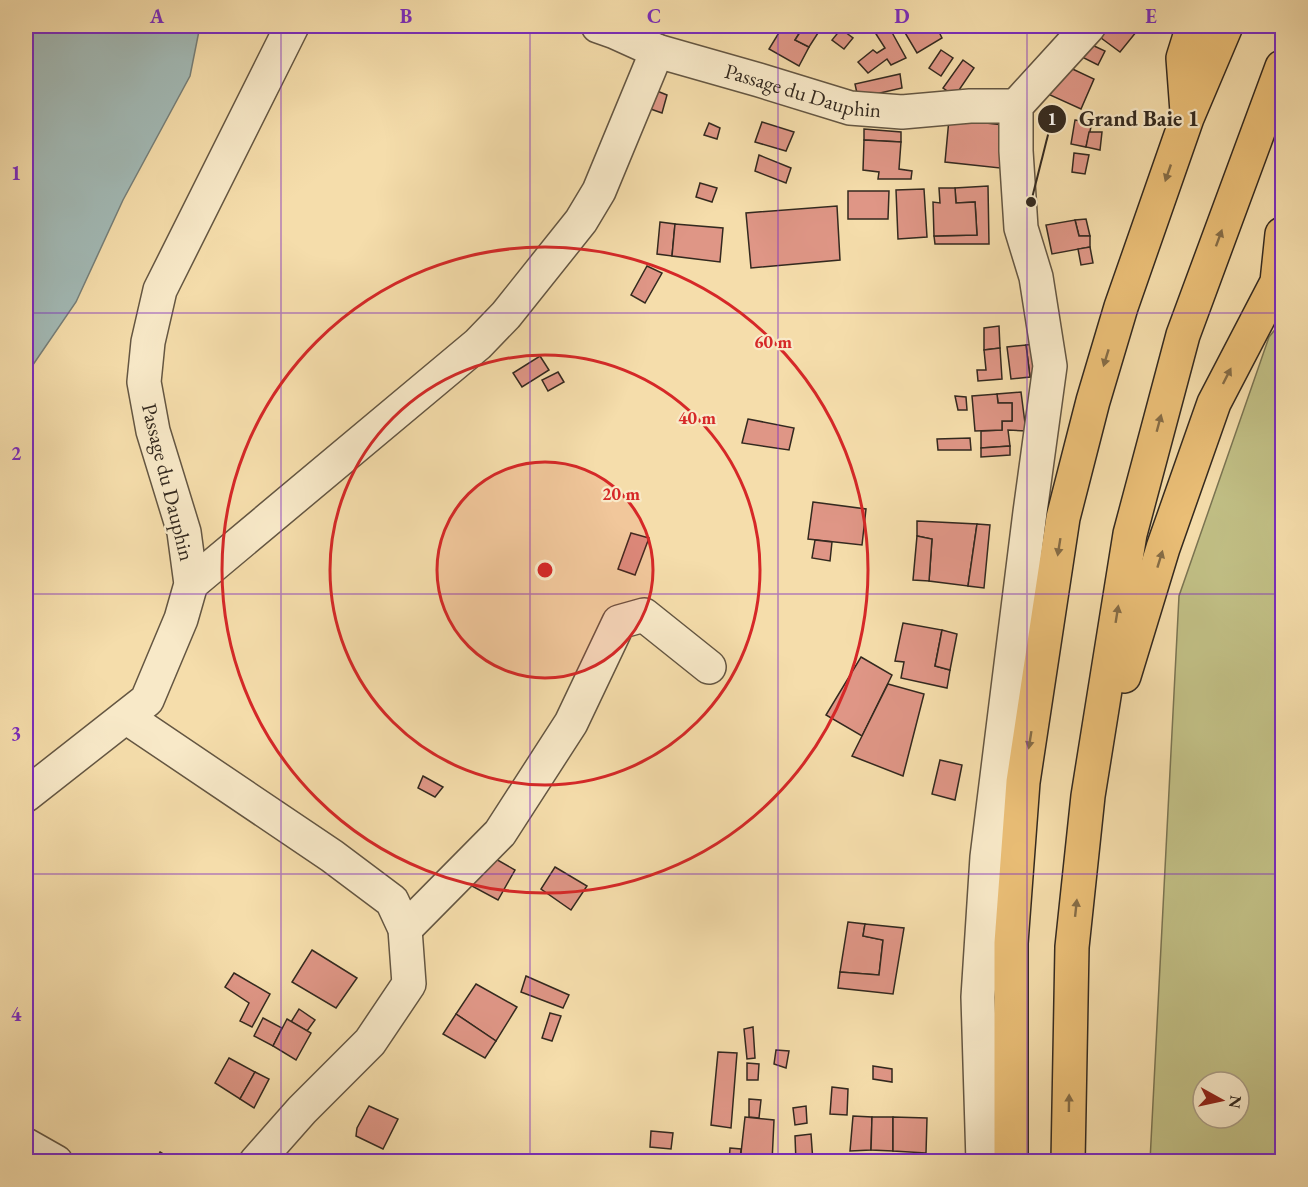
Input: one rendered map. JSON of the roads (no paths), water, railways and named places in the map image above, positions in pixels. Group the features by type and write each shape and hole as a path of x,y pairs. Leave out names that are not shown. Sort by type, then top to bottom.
{"highway":[{"path":"1187,118 1183,58 1193,26"},
{"path":"1011,1161 1011,943 1023,782 1063,518 1093,400 1118,317 1187,118 1226,26"},
{"path":"1068,1161 1072,947 1088,796 1130,534 1183,335 1282,67"},
{"path":"1088,796 1163,548 1214,403 1277,282 1282,234"}],"street":[{"name":"Passage du Dauphin","path":"26,795 147,700 181,619 191,584 184,532 153,431 144,382 148,342 160,290 292,26"},
{"name":"Passage du Dauphin","path":"598,26 657,51 850,108 902,112 970,106 1016,105"},
{"path":"983,1161 978,997 987,857 1050,366 1036,278 1021,228 1016,151 1016,105 1089,26"},
{"path":"191,584 478,344 506,315 581,221 598,191 657,51"},
{"path":"405,929 500,833 571,723 619,622 644,615 709,667"},
{"path":"126,717 332,856 392,901 405,929 410,984 370,1042 302,1110 256,1161"},
{"path":"26,1145 56,1161"}],"water":[{"path":"26,26 200,26 190,76 123,200 76,302 26,375"}],"place":[{"name":"Grand Baie 1","path":"1031,202"}]}
